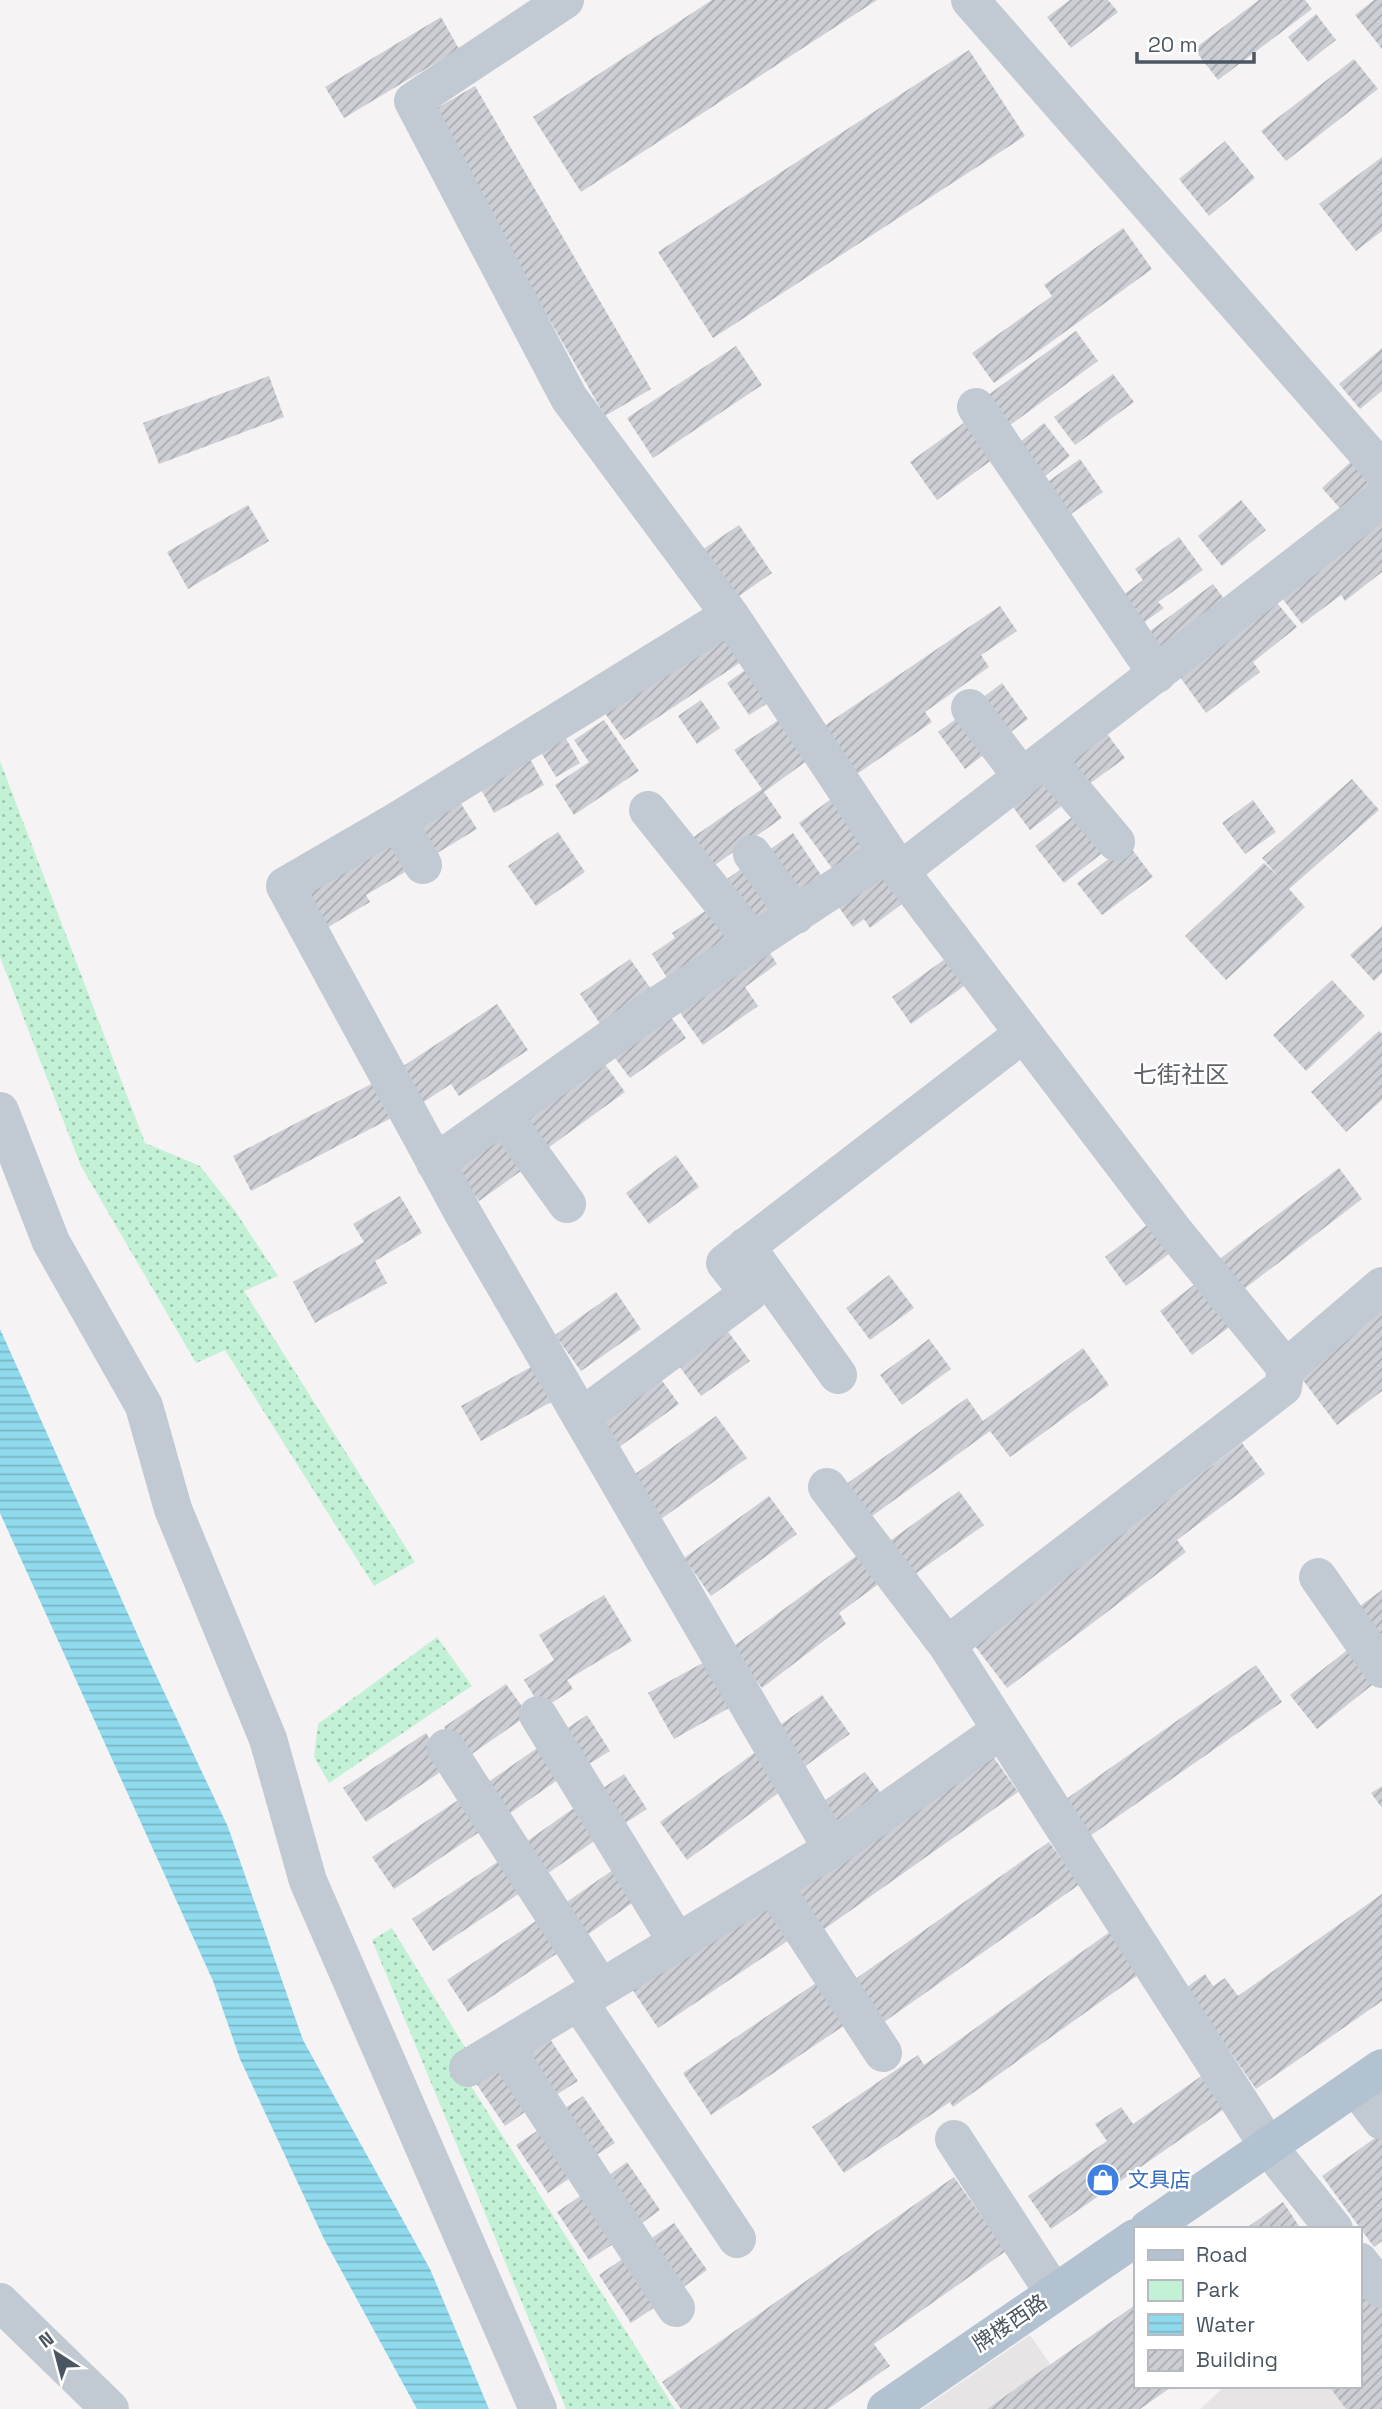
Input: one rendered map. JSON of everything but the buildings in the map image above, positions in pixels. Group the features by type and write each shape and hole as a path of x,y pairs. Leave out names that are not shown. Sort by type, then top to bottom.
{"main road":[{"path":"1151,2227 1369,2077"},
{"name":"牌楼西路","path":"886,2409 1134,2239"}],"street":[{"path":"565,0 413,101 569,398 730,615 894,862 1174,1231 1286,1368"},
{"path":"970,0 1382,470"},
{"path":"976,407 1157,674"},
{"path":"435,1163 753,941 894,862 1034,768 1382,499"},
{"path":"730,615 397,821 285,886 435,1163 832,1849"},
{"path":"970,708 1116,842"},
{"path":"648,810 753,941"},
{"path":"397,821 423,865"},
{"path":"752,854 796,915"},
{"path":"581,1417 749,1293 725,1263 1023,1034"},
{"path":"0,1111 51,1242 144,1406 173,1509 268,1739 308,1881 538,2409"},
{"path":"503,1115 567,1204"},
{"path":"746,1246 838,1375"},
{"path":"947,1645 1283,1387 1286,1368 1382,1286"},
{"path":"827,1487 947,1645 1268,2146 1332,2227"},
{"path":"1318,1577 1382,1669"},
{"path":"538,1715 677,1942"},
{"path":"468,2068 832,1849 1001,1730"},
{"path":"446,1748 737,2239"},
{"path":"773,1885 883,2053"},
{"path":"504,2047 676,2308"},
{"path":"1369,2077 1382,2121"},
{"path":"954,2139 1054,2293"},
{"path":"1361,2264 1382,2290"},
{"path":"0,2302 110,2409"}],"shaded area":[{"path":"1382,2304 1382,2409 1200,2409 1223,2388 1361,2388 1361,2379"},
{"path":"1030,2335 1081,2409 922,2409"}],"green space":[{"path":"0,761 145,1143 200,1166 235,1211 278,1276 244,1291 415,1562 374,1586 225,1350 196,1363 81,1166 0,957"},
{"path":"437,1637 472,1686 329,1783 314,1757 318,1724"},
{"path":"392,1928 466,2049 454,2059 675,2409 566,2409 372,1940"}],"water":[{"path":"0,1329 147,1656 228,1827 303,2040 430,2269 489,2409 417,2409 324,2239 240,2059 213,1981 0,1513"}],"place":[{"name":"文具店","path":"1103,2180"}],"district":[{"name":"七街社区","path":"1181,1075"}]}
